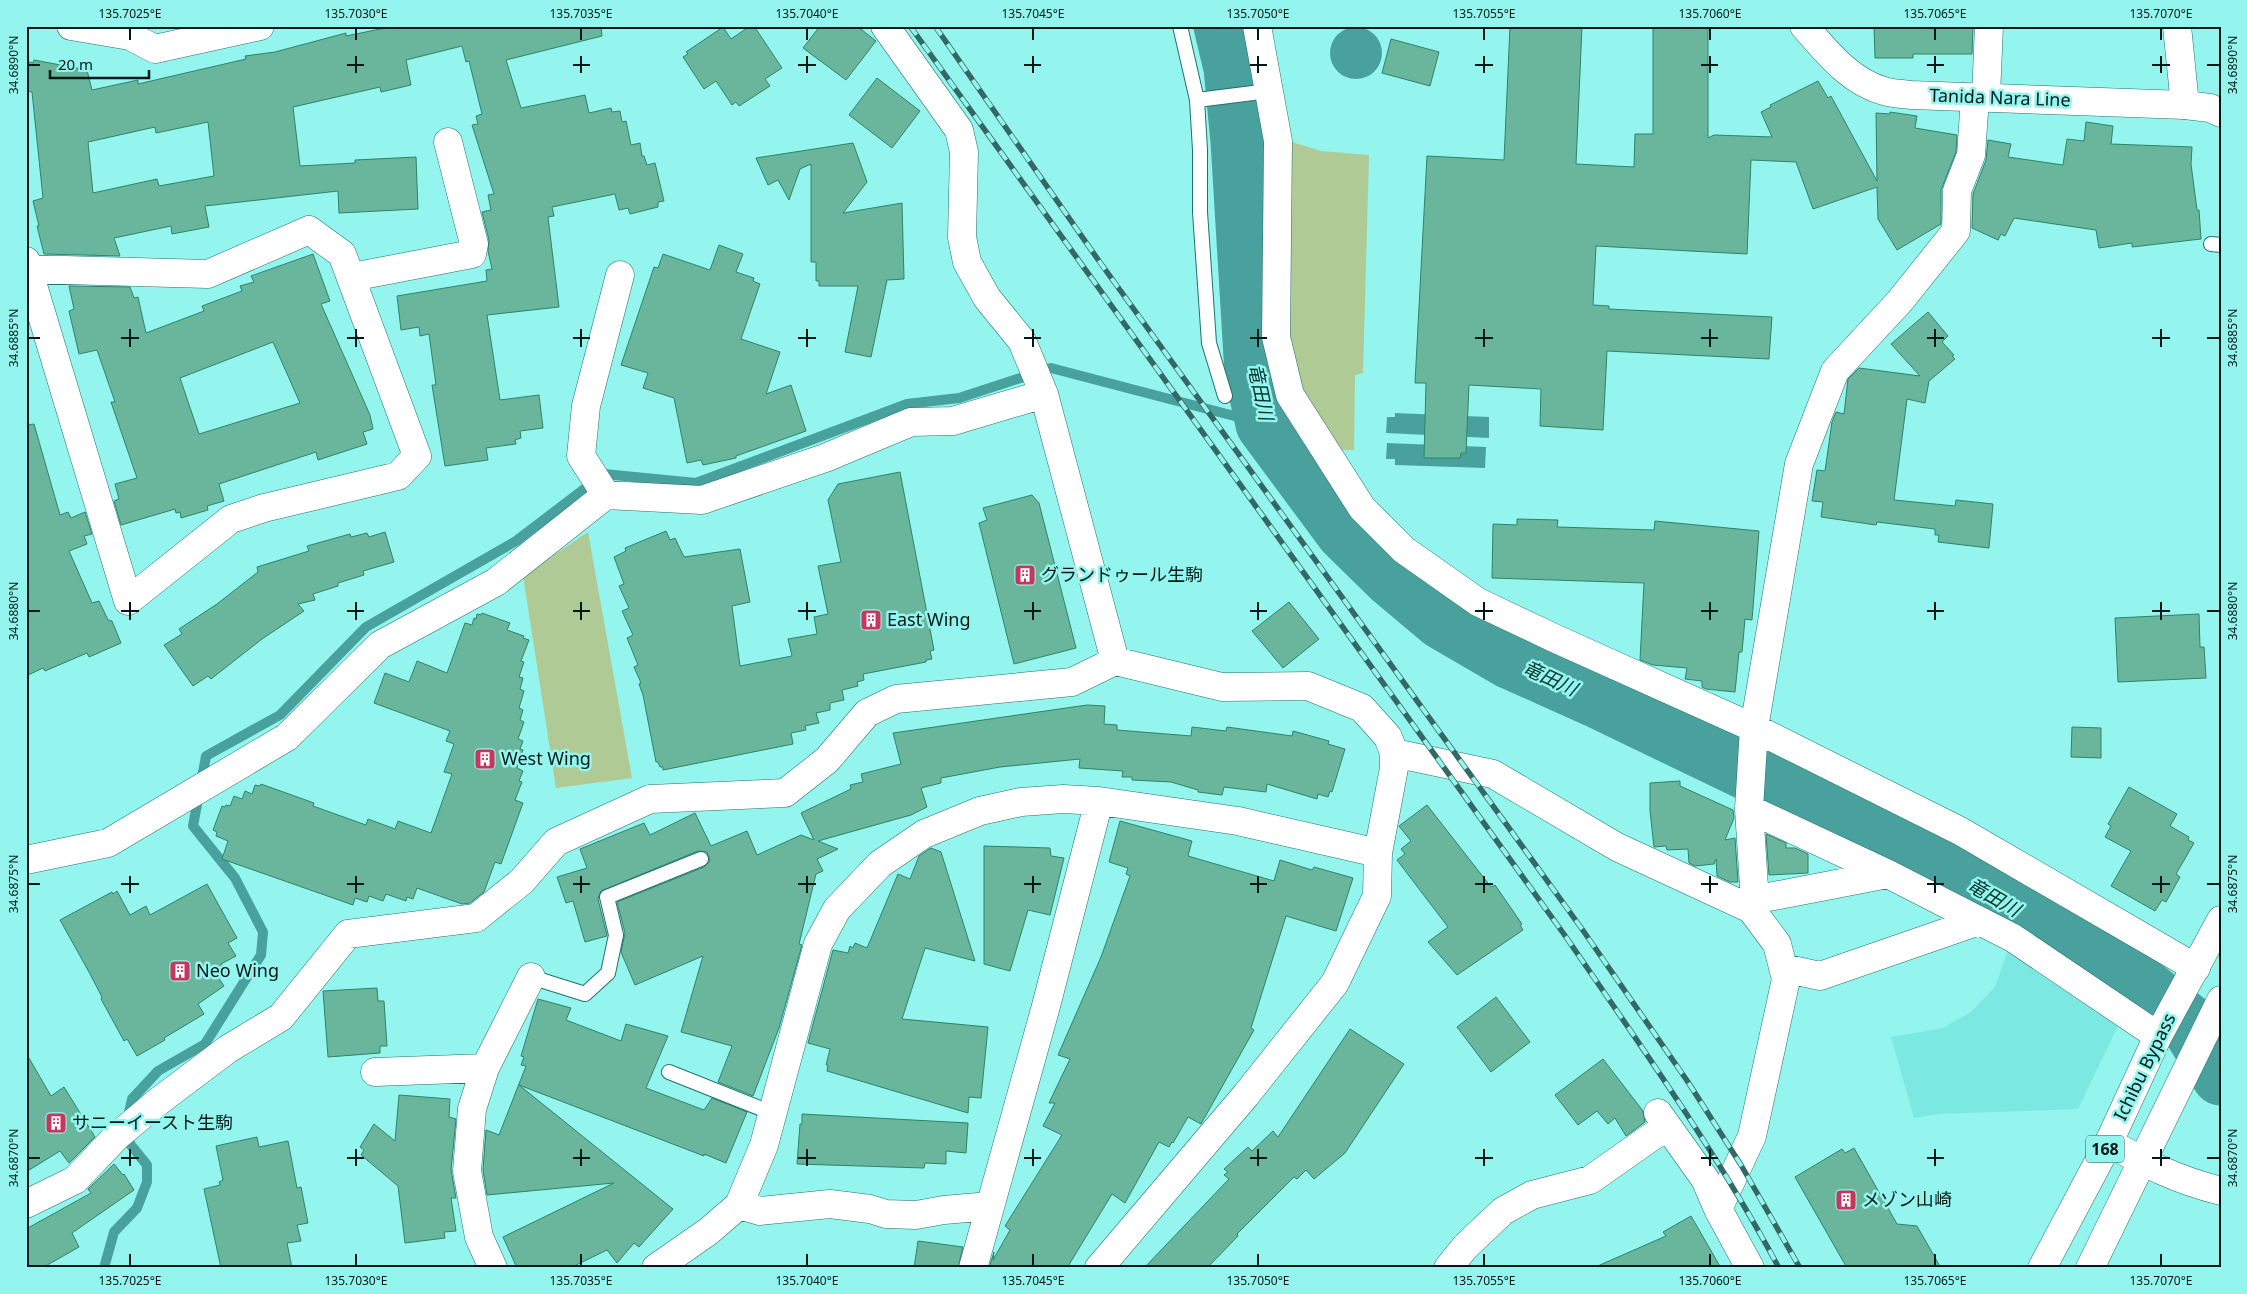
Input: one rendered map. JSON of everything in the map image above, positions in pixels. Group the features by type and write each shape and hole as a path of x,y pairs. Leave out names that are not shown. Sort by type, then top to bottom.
{"main road":[{"path":"71,26 130,31 155,49 260,26"},
{"path":"885,26 959,130 964,152 962,237 967,262 987,298 1022,341 1044,394 1115,661"},
{"path":"1257,26 1278,141 1276,337 1290,395 1362,508 1404,550 1478,602 1754,728 1960,831 2191,977"},
{"name":"Tanida Nara Line","path":"1804,26 1838,64 1860,81 1884,91 1912,95 2184,104 2210,108 2221,113"},
{"path":"1718,1209 1752,1136 1786,979 1777,944 1754,904 1749,810 1754,728 1799,464 1835,371 1900,301 1956,231 1957,191 1971,155 1989,26"},
{"path":"2177,26 2184,104"},
{"path":"352,277 472,254 474,244 448,142"},
{"path":"309,230 342,254 417,456 398,476 264,508 232,519 128,601 27,266 208,274 309,230"},
{"path":"606,495 581,456 586,406 620,275"},
{"path":"26,860 108,843 287,737 380,645 496,582 606,495 702,500 824,458 911,422 953,421 1044,394"},
{"path":"26,1204 75,1180 116,1137 159,1101 228,1049 281,1016 348,934 476,918 522,881 556,842 650,799 785,793 827,760 867,713 896,698 1072,682 1115,661 1222,687 1308,686 1362,708 1388,737 1394,753 1394,768 1378,853 1377,896 1335,983 1246,1095 1099,1268"},
{"path":"1394,753 1494,774 1617,847 1754,904 1888,874"},
{"path":"656,1268 708,1231 739,1204 764,1145 818,944 837,910 880,864 924,834 980,811 1021,802 1063,799 1099,801 1238,822 1378,853"},
{"path":"973,1268 1049,997 1099,801"},
{"path":"1749,810 1888,874 2012,938 2160,1032"},
{"name":"Ichibu Bypass","path":"2042,1268 2109,1142 2160,1032 2221,920"},
{"path":"1783,968 1820,976 1979,921"},
{"path":"494,1268 479,1237 467,1171 472,1110 485,1068 531,977"},
{"name":"168","path":"2090,1268 2216,1008"},
{"path":"374,1072 485,1068"},
{"path":"1448,1268 1465,1247 1503,1211 1532,1195 1590,1180 1662,1120 1705,1179 1718,1209 1750,1268"},
{"path":"2109,1142 2142,1162 2187,1182 2221,1191"},
{"path":"739,1204 760,1211 830,1204 886,1214 916,1215 990,1206"}],"lane":[{"path":"1180,26 1197,100 1200,150 1200,212 1209,343 1225,396"},
{"path":"1197,100 1269,91"},
{"path":"531,977 585,994 608,973 616,935 607,897 701,859"},
{"path":"669,1072 772,1113"}],"shaded area":[{"path":"1351,27 1361,27 1375,34 1382,48 1382,58 1375,72 1361,79 1351,79 1341,75 1334,68 1330,58 1330,48 1334,38 1341,31"},
{"path":"1395,413 1489,417 1489,438 1386,433 1387,417 1395,417"},
{"path":"1387,443 1486,447 1485,468 1395,465 1395,459 1386,459"},
{"path":"2008,950 2118,1026 2078,1109 1939,1114 1914,1118 1891,1037 1943,1028 1971,1012 1995,987"}],"green space":[{"path":"1289,141 1321,151 1369,155 1363,373 1355,375 1354,450 1334,450 1308,408 1287,356"},
{"path":"588,532 632,778 556,788 523,576"}],"building":[{"path":"395,26 601,26 602,36 506,60 521,108 585,95 589,113 611,108 612,112 620,111 622,122 626,121 631,145 640,143 642,156 644,156 647,165 655,163 664,201 658,202 658,207 630,214 628,208 619,210 615,194 552,207 554,216 548,217 559,307 487,315 500,400 539,395 543,428 520,431 521,438 515,440 516,444 486,448 488,460 445,466 432,385 436,385 429,334 420,336 419,327 401,330 397,296 487,281 486,270 492,269 488,251 489,240 482,212 491,210 488,195 494,194 472,125 478,124 476,116 482,114 469,61 466,62 462,46 406,60 411,85 381,92 380,87 293,107 300,166 355,163 355,160 416,157 418,209 339,213 338,191 205,206 209,227 172,234 171,226 114,238 120,256 44,254 33,201 43,198 32,92 26,91 26,61 33,63 34,60 87,70 92,90 138,80 138,84 246,59 245,56 275,52 346,33 346,36","holes":["208,122 214,176 159,186 157,179 93,193 88,142 155,127 156,133"]},
{"path":"750,26 754,26 782,68 765,79 770,86 739,106 736,102 732,105 716,81 704,89 683,57 688,54 686,52 723,27 731,39"},
{"path":"820,26 857,26 876,41 846,80 803,48"},
{"path":"1510,26 1582,26 1576,164 1634,167 1635,134 1653,134 1653,26 1708,26 1708,138 1714,135 1772,137 1761,112 1771,107 1770,105 1818,81 1828,98 1831,96 1877,181 1876,113 1890,114 1890,112 1917,116 1915,128 1957,135 1956,152 1941,190 1941,224 1897,250 1878,219 1877,187 1813,209 1796,162 1751,160 1747,254 1596,246 1593,305 1609,306 1609,309 1772,317 1769,359 1607,351 1603,430 1540,426 1541,389 1469,385 1466,453 1461,453 1460,458 1424,458 1426,383 1415,383 1427,156 1504,160"},
{"path":"1874,26 1973,26 1972,54 1913,54 1913,58 1875,58"},
{"path":"1391,39 1439,52 1430,86 1382,73"},
{"path":"877,78 920,111 892,148 849,115"},
{"path":"2086,122 2113,126 2111,144 2192,147 2191,164 2197,210 2199,210 2201,239 2132,247 2132,243 2099,248 2096,230 2014,218 2005,236 2001,234 1998,240 1972,228 1973,194 1986,160 1988,140 2011,144 2008,157 2063,165 2067,139 2084,141"},
{"path":"853,143 867,182 843,213 902,203 904,279 887,280 871,357 845,352 858,286 819,286 819,281 816,281 816,262 811,262 811,164 800,169 789,200 778,180 768,185 756,158"},
{"path":"719,245 743,254 736,272 754,278 753,281 760,284 741,339 780,352 766,394 791,385 806,431 736,456 736,458 703,465 701,460 687,463 674,398 643,388 648,373 621,365 654,267 658,268 663,254 710,270"},
{"path":"313,254 330,301 321,304 370,415 373,429 363,432 367,444 318,460 316,452 219,484 224,501 207,506 208,510 181,518 180,512 176,513 175,509 121,525 114,501 119,499 115,484 137,478 111,402 115,402 97,350 79,354 69,311 74,309 69,286 130,287 134,298 138,297 146,333 204,311 202,306 242,291 240,286 254,282 251,276","holes":["273,342 300,403 199,434 180,378"]},
{"path":"1928,312 1948,336 1942,342 1954,355 1952,356 1955,359 1929,381 1925,403 1907,399 1894,500 1955,506 1956,500 1993,504 1989,548 1938,542 1939,535 1935,535 1935,529 1877,522 1876,525 1821,517 1823,502 1812,501 1817,470 1825,471 1832,422 1836,412 1844,414 1848,379 1859,368 1920,376 1891,344"},
{"path":"34,424 60,515 68,512 71,518 85,512 92,534 84,536 87,544 69,551 92,603 99,601 108,620 112,621 121,643 89,657 87,653 45,671 43,668 26,676 26,425"},
{"name":"East Wing","path":"900,472 934,650 930,651 932,659 926,660 926,662 863,674 864,680 857,682 858,686 842,690 844,700 830,703 830,710 816,713 819,723 805,726 806,730 791,733 793,744 663,770 663,767 660,767 658,762 656,762 643,695 639,684 641,683 634,667 638,665 627,638 633,635 622,611 629,608 619,586 624,584 614,557 626,551 625,548 666,531 670,540 675,538 684,557 740,549 750,602 732,606 740,666 792,656 788,639 817,634 814,617 828,614 818,566 841,562 828,500 838,484"},
{"name":"グランドゥール生駒","path":"1032,495 1039,503 1076,648 1014,664 979,523 987,520 983,508"},
{"path":"1517,519 1558,520 1557,527 1654,530 1655,521 1759,531 1752,620 1745,619 1742,652 1739,652 1735,692 1706,689 1702,687 1702,681 1685,679 1687,668 1653,665 1640,660 1644,583 1492,578 1493,524 1517,525"},
{"path":"385,532 394,562 363,571 364,575 338,583 338,586 313,594 315,600 298,604 304,611 262,639 211,679 208,676 193,686 164,645 182,634 179,629 217,604 258,572 257,567 309,551 307,546 350,534 351,537 367,533 369,537"},
{"path":"1289,602 1319,639 1283,668 1252,631"},
{"name":"West Wing","path":"482,613 510,623 507,630 524,636 523,638 529,640 521,661 524,662 519,677 523,678 520,689 524,691 519,708 523,710 520,720 524,722 518,739 523,741 520,749 523,750 517,768 523,771 519,781 522,782 515,800 523,803 501,864 495,862 484,892 470,903 462,904 417,888 413,899 407,897 406,901 386,894 383,901 369,896 367,902 355,898 353,905 222,859 228,841 216,836 217,832 213,830 222,806 230,806 234,796 242,799 245,791 252,794 255,785 260,786 261,784 314,803 313,806 366,825 368,819 395,829 398,821 431,833 452,774 444,772 454,744 446,741 450,731 374,703 385,673 409,682 417,661 447,673 465,623 472,625 477,614 481,615"},
{"path":"2199,614 2200,647 2204,647 2206,678 2118,682 2115,618"},
{"path":"1087,705 1105,706 1104,724 1117,725 1117,730 1191,736 1192,727 1226,731 1227,727 1292,736 1293,731 1329,741 1328,744 1345,749 1332,792 1330,791 1328,797 1318,794 1317,799 1267,784 1266,792 1224,787 1222,795 1198,792 1198,790 1171,782 1132,780 1132,777 1122,777 1123,771 1079,768 1080,759 1000,767 941,778 941,783 921,788 927,807 911,815 818,841 838,849 817,859 823,871 816,874 799,944 802,945 779,1028 753,1096 718,1082 732,1046 681,1032 703,956 635,985 621,952 625,933 617,902 704,867 710,861 707,852 698,851 601,891 598,899 607,936 585,942 573,901 566,903 557,877 587,868 580,849 644,823 650,835 695,813 711,846 747,831 757,855 801,835 814,840 801,813 851,789 850,785 863,782 861,774 901,764 893,733"},
{"path":"2072,727 2101,728 2101,758 2071,757"},
{"path":"1680,781 1680,786 1733,810 1734,818 1725,840 1735,838 1738,882 1730,882 1717,876 1716,859 1714,864 1695,866 1689,863 1688,849 1667,850 1666,846 1654,847 1650,811 1650,783"},
{"path":"2129,787 2177,814 2170,826 2189,837 2188,840 2194,843 2176,874 2180,877 2166,902 2162,900 2155,911 2111,886 2131,851 2105,837 2111,826 2108,824"},
{"path":"1427,805 1491,887 1495,885 1522,924 1520,925 1523,930 1457,975 1428,942 1448,927 1397,860 1405,854 1401,849 1411,841 1399,826"},
{"path":"1120,821 1192,841 1188,856 1274,881 1280,860 1312,870 1314,867 1353,878 1336,931 1286,916 1251,1028 1254,1030 1201,1124 1188,1117 1169,1147 1159,1142 1125,1203 1112,1194 1067,1268 989,1268 994,1252 993,1260 1010,1230 1005,1226 1062,1135 1043,1126 1055,1103 1049,1103 1070,1059 1058,1055 1101,957 1130,876 1126,874 1128,868 1109,862"},
{"path":"1766,834 1786,843 1786,848 1795,848 1808,854 1808,873 1769,875"},
{"path":"984,846 1050,848 1051,856 1064,858 1050,915 1028,910 1010,971 984,964"},
{"path":"931,848 941,852 975,961 925,948 902,1019 988,1027 981,1098 969,1097 968,1113 827,1071 828,1065 826,1065 830,1049 808,1043 833,950 848,953 850,946 853,948 855,943 867,948 898,874 910,879 919,856"},
{"name":"Neo Wing","path":"207,884 237,938 228,943 236,956 221,964 226,972 218,977 224,986 198,1004 204,1014 137,1056 127,1039 124,1041 60,920 117,891 130,915 146,906 150,915"},
{"path":"377,988 378,1001 384,1001 387,1046 380,1046 380,1053 328,1057 323,991"},
{"path":"1496,997 1530,1042 1491,1072 1457,1027"},
{"path":"538,999 571,1008 566,1020 621,1041 626,1024 668,1036 646,1088 704,1110 712,1098 747,1112 726,1163 519,1085 673,1209 639,1247 634,1243 617,1263 607,1250 570,1268 517,1268 503,1237 614,1183 487,1195 483,1170 486,1130 499,1135 526,1066 521,1065 524,1057 521,1056"},
{"path":"1350,1029 1404,1064 1345,1153 1314,1179 1306,1170 1297,1179 1294,1177 1237,1234 1238,1236 1207,1268 1144,1268 1229,1179 1224,1175 1228,1172 1224,1169 1248,1147 1252,1151 1273,1131 1278,1137"},
{"name":"サニーイースト生駒","path":"26,1053 51,1096 64,1087 95,1137 69,1163 60,1151 26,1172"},
{"path":"1603,1059 1643,1111 1645,1122 1626,1136 1615,1118 1608,1124 1597,1111 1578,1125 1555,1095"},
{"path":"399,1095 450,1099 449,1117 456,1119 451,1170 456,1198 451,1198 456,1231 444,1232 445,1238 405,1243 398,1186 361,1155 364,1150 360,1147 374,1124 395,1141"},
{"path":"802,1114 968,1123 966,1153 946,1151 946,1164 925,1163 924,1168 797,1164"},
{"path":"257,1137 259,1147 288,1141 297,1188 301,1187 308,1223 297,1225 301,1241 287,1243 292,1268 221,1268 204,1189 220,1185 219,1182 223,1180 216,1146"},
{"name":"メゾン山崎","path":"1854,1148 1897,1224 1917,1226 1941,1268 1847,1268 1795,1177 1842,1149 1845,1153"},
{"path":"114,1164 124,1174 134,1190 72,1233 79,1247 42,1268 26,1268 26,1229 91,1193 88,1189"},
{"path":"1691,1216 1721,1268 1593,1268 1666,1236 1663,1232"},
{"path":"918,1241 963,1247 958,1268 914,1268"}],"waterway":[{"name":"竜田川","path":"1223,26 1233,68 1240,141 1254,373 1265,424 1345,532 1392,578 1442,620 1509,659 1596,698 1922,855 2134,980 2189,1024 2221,1076"},
{"path":"104,1268 114,1232 137,1208 147,1182 147,1165 130,1144 128,1117 132,1099 158,1071 205,1044 261,955 263,932 235,878 193,826 206,756 280,715 366,627 516,541 604,474 696,483 907,404 959,398 1051,368 1265,424"}],"railway":[{"path":"910,26 1566,937 1704,1141 1779,1268"},
{"path":"935,26 1099,261 1582,929 1688,1082 1741,1165 1800,1268"}],"place":[{"name":"グランドゥール生駒","path":"1025,575"},
{"name":"East Wing","path":"871,620"},
{"name":"West Wing","path":"485,759"},
{"name":"Neo Wing","path":"180,971"},
{"name":"サニーイースト生駒","path":"56,1123"},
{"name":"メゾン山崎","path":"1846,1200"}]}
